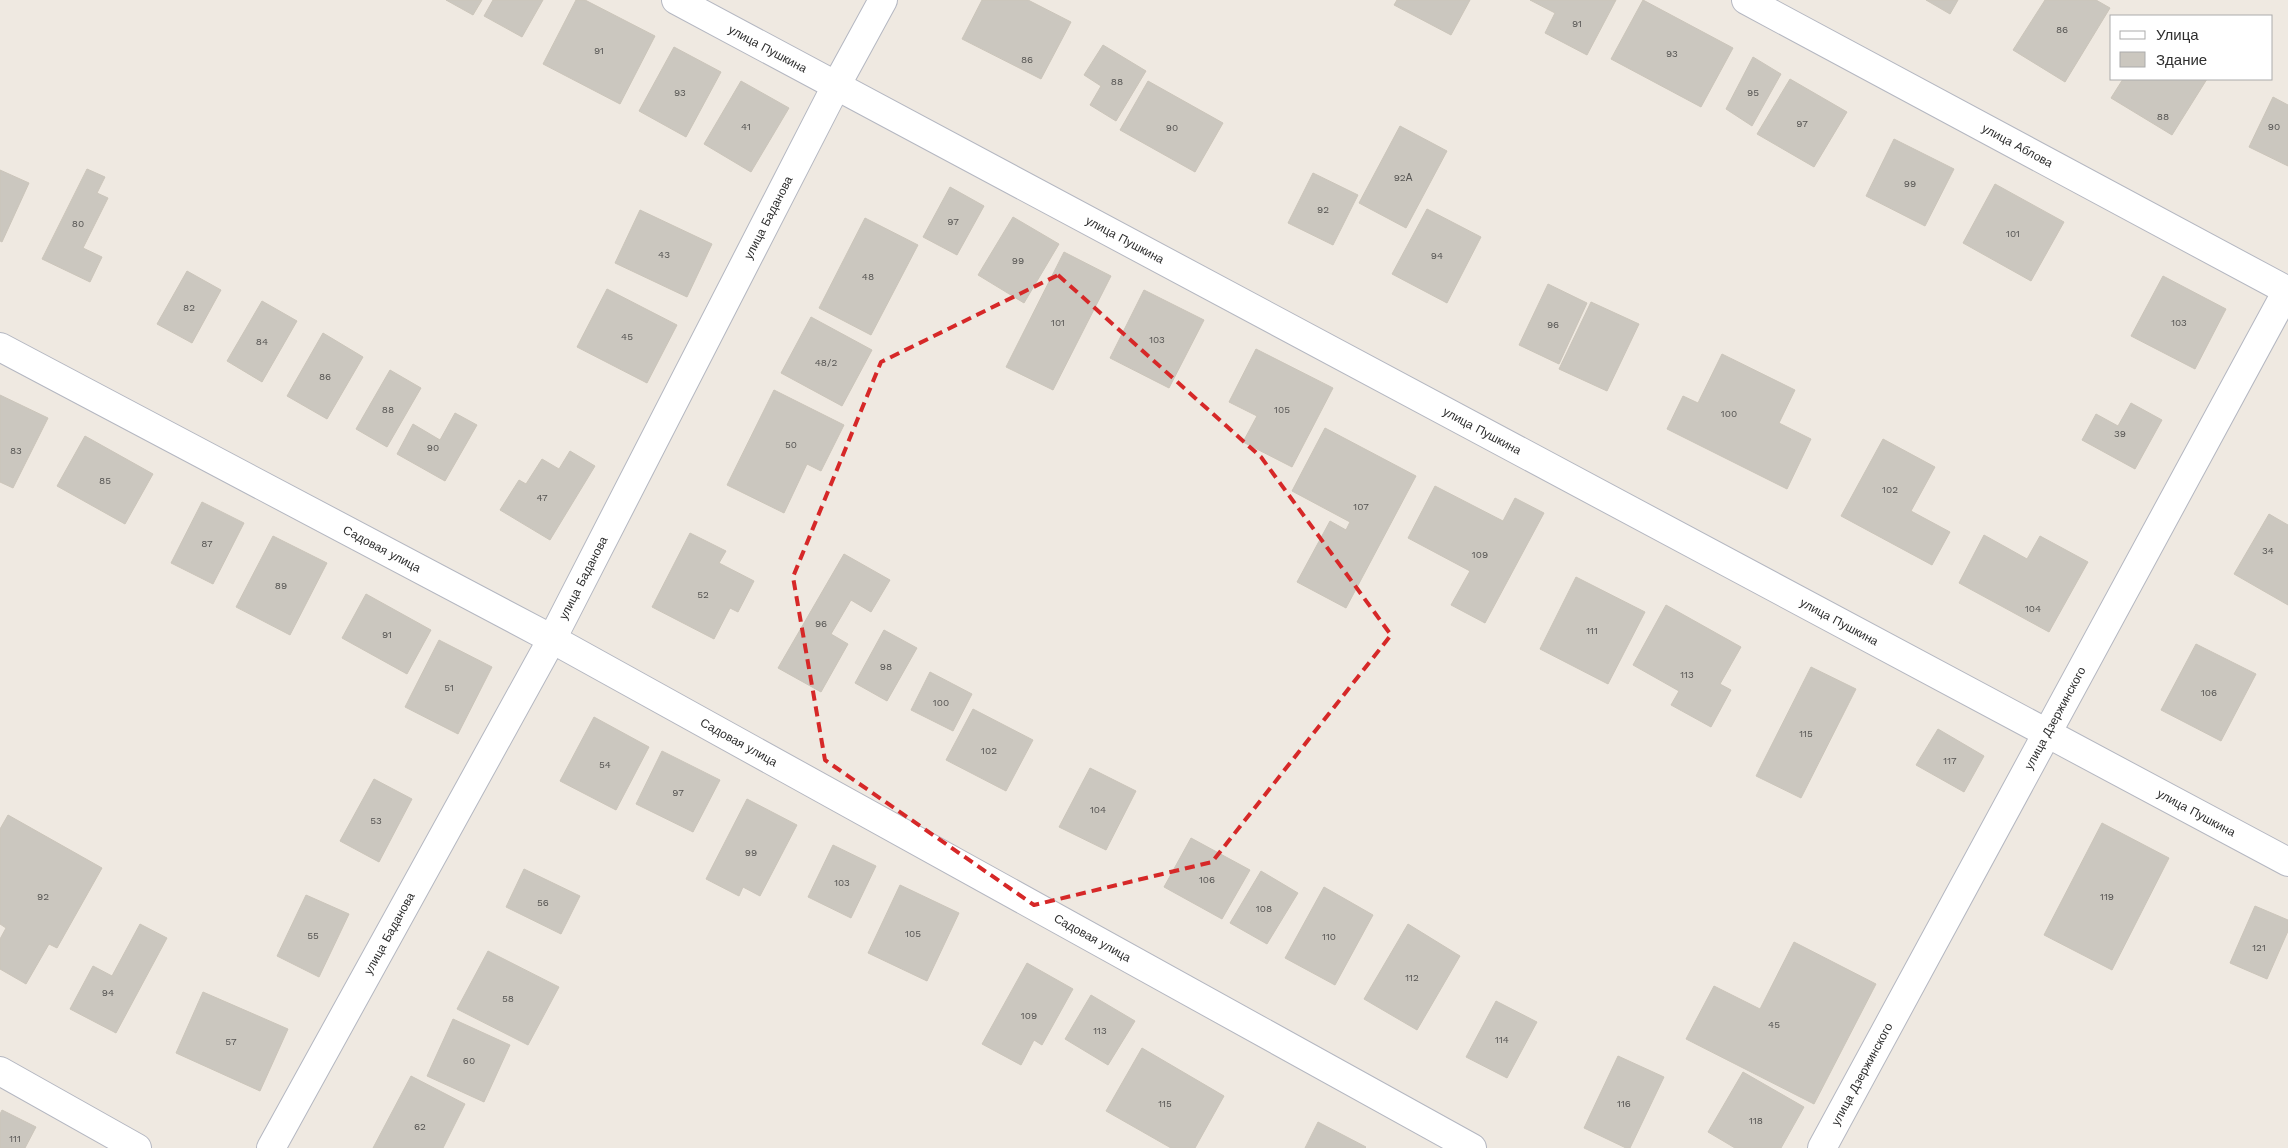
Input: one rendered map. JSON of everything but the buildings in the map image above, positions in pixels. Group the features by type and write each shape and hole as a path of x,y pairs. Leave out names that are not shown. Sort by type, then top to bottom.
{"street":[{"name":"улица Пушкина","path":"676,0 2288,862"},
{"name":"улица Баданова","path":"271,1148 552,639 836,86 883,0"},
{"name":"улица Аблова","path":"1746,0 2288,290"},
{"name":"улица Дзержинского","path":"1822,1148 2288,290"},
{"name":"Садовая улица","path":"0,347 552,639 1472,1148"},
{"path":"0,1071 137,1148"}],"highlighted area":[{"path":"1058,275 1261,457 1391,635 1212,862 1034,905 825,760 793,577 881,362"}]}
